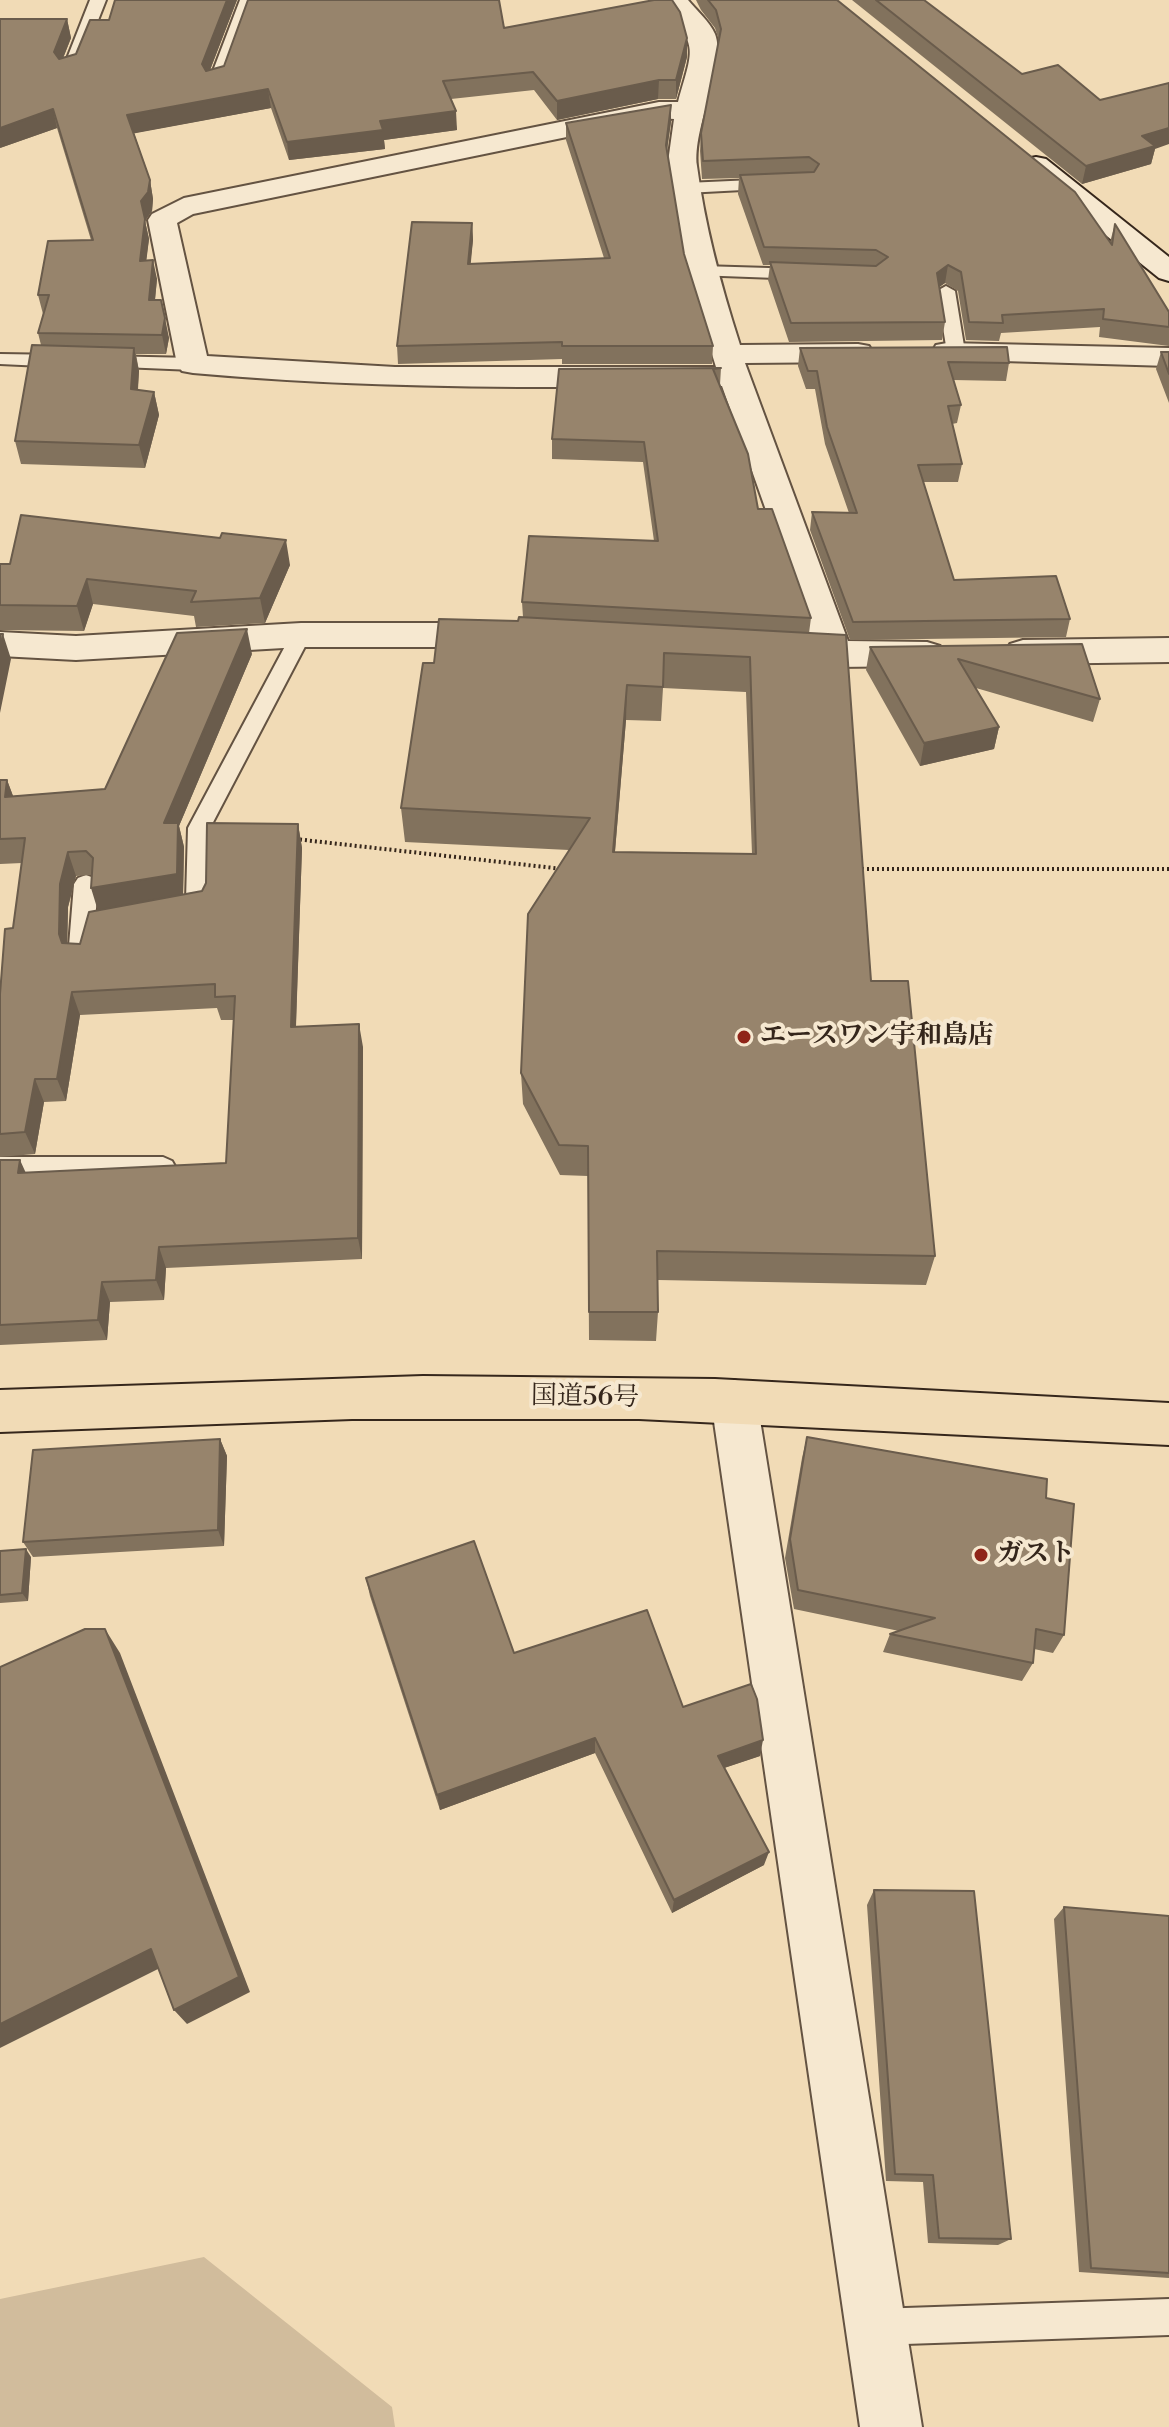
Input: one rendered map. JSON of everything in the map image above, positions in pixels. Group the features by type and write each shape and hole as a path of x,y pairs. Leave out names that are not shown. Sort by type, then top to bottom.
{"highway":[{"name":"国道56号","path":"0,1411 177,1402 565,1397 734,1401 1169,1424"}],"street":[{"path":"675,0 702,34 704,57 689,111 682,162 701,271 731,365 835,655"},
{"path":"689,111 659,110 184,207 162,220 193,364 263,371 492,378 903,353 1169,357"},
{"path":"1016,149 1162,259"},
{"path":"0,644 76,648 301,635 527,636"},
{"path":"758,651 835,655 1169,650"},
{"path":"734,1401 891,2427"}],"lane":[{"path":"69,72 98,0"},
{"path":"216,84 248,0"},
{"path":"686,188 791,184"},
{"path":"701,271 827,274"},
{"path":"946,291 956,352"},
{"path":"0,359 193,364"},
{"path":"154,914 197,907 199,828 301,635"},
{"path":"80,958 86,884"},
{"path":"82,926 111,921"},
{"path":"0,1168 187,1168"},
{"path":"876,2327 1169,2317"}],"path":[{"path":"291,838 566,869"},
{"path":"852,869 1169,869"}],"shaded area":[{"path":"204,2257 392,2407 395,2427 0,2427 0,2299"}],"building":[{"path":"115,0 227,0 202,64 206,71 224,66 248,0 499,0 504,28 654,0 672,0 680,12 687,38 676,80 659,80 557,101 533,72 443,81 456,111 380,121 383,130 287,142 268,89 127,115 150,180 148,192 141,201 145,219 140,261 153,260 149,300 161,300 165,318 162,335 38,333 49,295 38,295 48,241 93,240 53,109 0,128 0,19 67,19 54,52 59,59 76,54 90,20 109,20"},
{"path":"708,0 837,0 1075,192 1112,245 1115,224 1169,312 1169,327 1103,319 1104,309 1002,315 1003,323 969,322 961,272 948,265 937,273 945,322 791,323 770,262 876,266 888,257 876,250 764,247 740,175 814,172 819,164 809,157 703,161 701,133 721,29 716,10"},
{"path":"876,0 924,0 1022,74 1058,65 1100,100 1169,83 1169,128 1142,136 1155,146 1086,166"},
{"path":"671,105 666,145 684,254 713,346 562,346 562,342 397,346 412,222 472,223 468,264 610,258 566,123"},
{"path":"32,345 134,348 131,389 154,392 139,445 15,441"},
{"path":"1007,347 1009,363 948,362 961,405 948,406 962,464 918,465 954,580 1056,576 1070,619 853,622 812,512 857,513 827,427 817,371 808,371 800,348"},
{"path":"1161,352 1169,352 1169,374"},
{"path":"721,368 713,369 748,454 758,509 772,509 811,618 522,602 529,536 658,541 644,442 552,439 559,369"},
{"path":"21,515 220,538 222,533 286,540 260,598 191,602 196,591 87,579 77,606 0,605 0,564 10,564"},
{"path":"519,617 846,635 871,981 908,981 935,1256 657,1251 658,1312 589,1312 588,1146 559,1145 521,1073 528,914 590,818 401,808 423,663 434,663 439,619 518,621","holes":["664,653 750,657 756,854 613,852 627,685 663,687"]},
{"path":"247,629 164,823 178,823 177,874 91,888 93,858 86,851 68,852 60,884 59,934 62,943 80,944 89,912 202,891 206,883 207,823 298,824 291,1027 359,1024 358,1238 159,1247 156,1280 102,1282 98,1320 0,1325 0,1160 20,1160 18,1173 226,1163 235,996 215,997 215,984 72,992 57,1079 35,1079 25,1132 0,1134 0,994 5,929 13,928 25,838 0,839 0,780 7,780 5,797 105,789 177,633"},
{"path":"1082,644 1100,699 958,659 999,727 924,743 870,647"},
{"path":"807,1437 1047,1479 1046,1498 1074,1504 1064,1635 1036,1629 1033,1663 890,1634 935,1618 798,1590 790,1539"},
{"path":"220,1439 218,1530 23,1542 33,1450"},
{"path":"474,1541 514,1653 647,1610 683,1707 751,1684 757,1699 763,1740 718,1756 769,1852 674,1900 595,1738 437,1795 366,1578"},
{"path":"26,1549 22,1593 0,1595 0,1551"},
{"path":"85,1629 105,1629 239,1977 174,2010 151,1949 0,2024 0,1667"},
{"path":"874,1890 974,1891 1011,2239 939,2238 933,2175 895,2174"},
{"path":"1064,1907 1169,1916 1169,2273 1091,2268"}],"place":[{"name":"エースワン宇和島店","path":"744,1037"},
{"name":"ガスト","path":"981,1555"}]}
